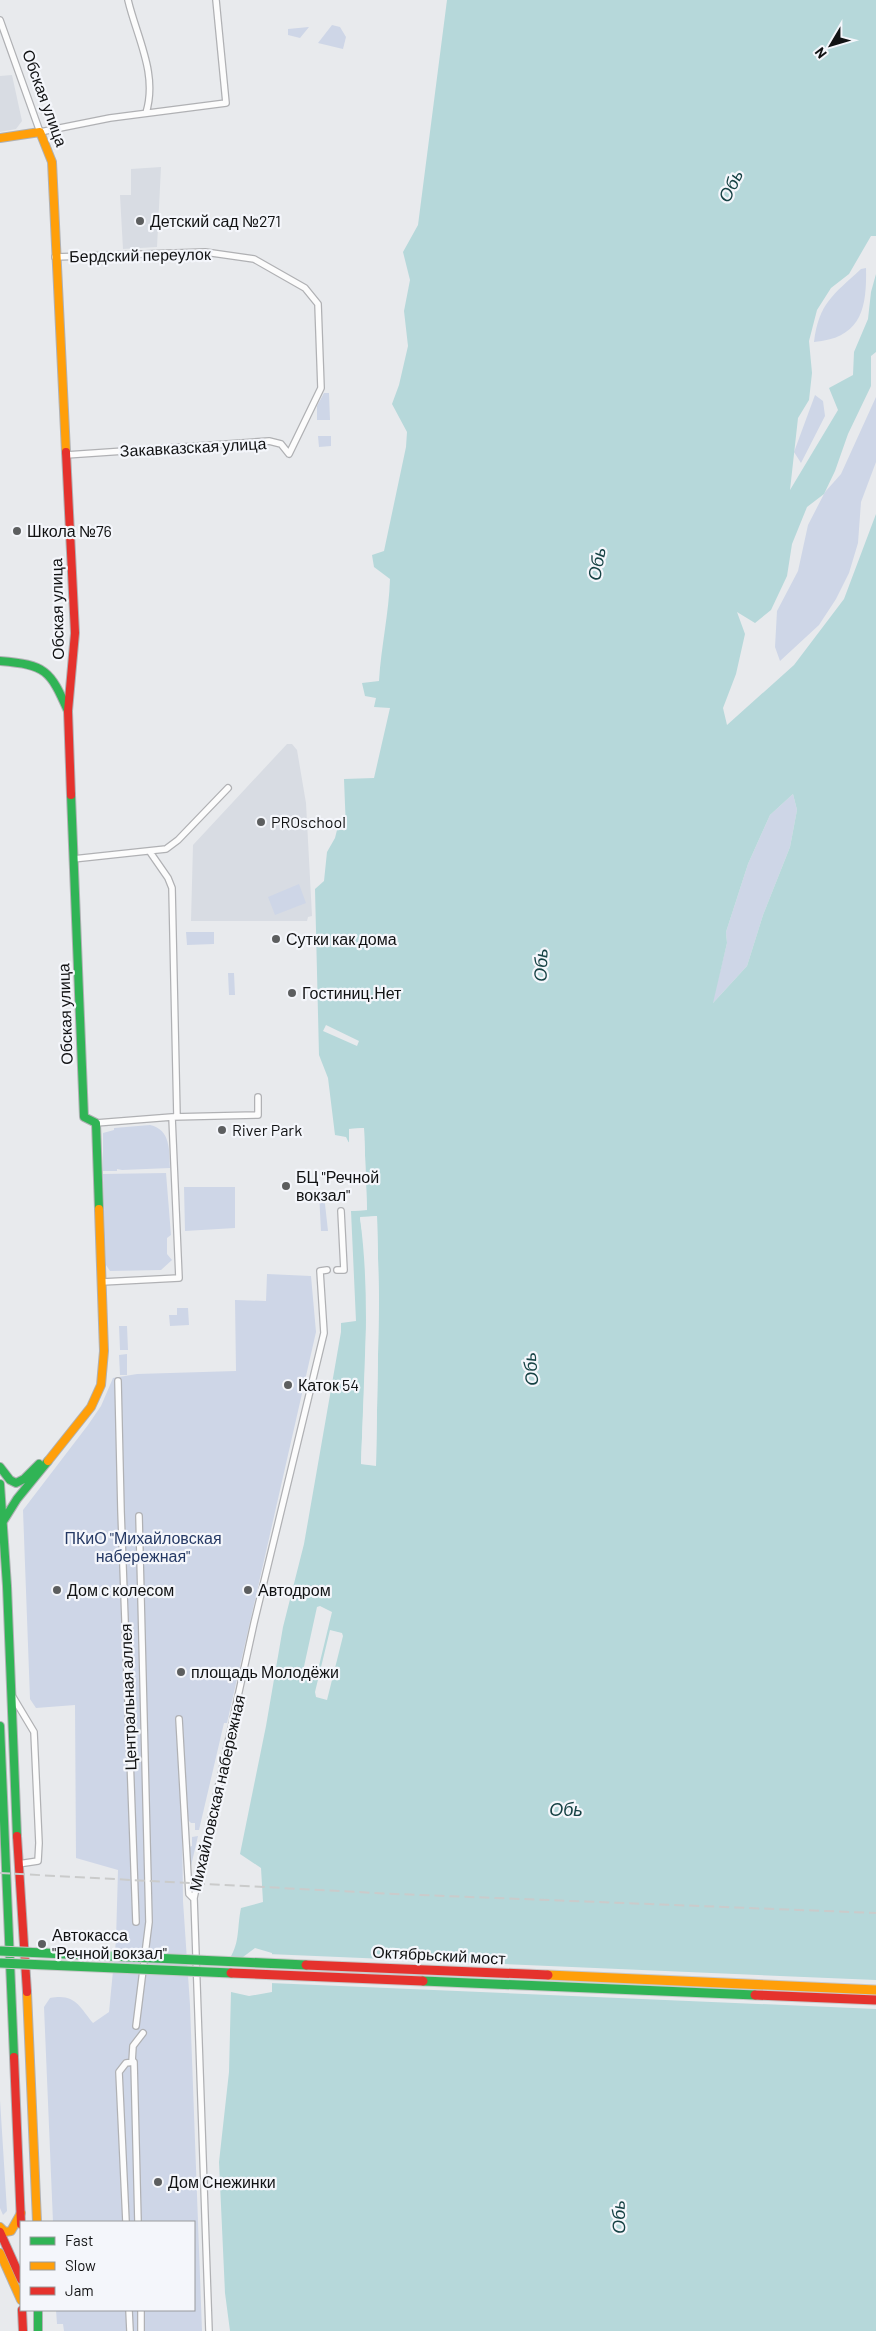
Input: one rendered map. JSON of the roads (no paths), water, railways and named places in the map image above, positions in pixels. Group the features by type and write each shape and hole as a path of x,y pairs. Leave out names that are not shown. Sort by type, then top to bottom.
{"main road":[{"path":"0,138 40,132"},
{"name":"Обская улица","path":"40,132 52,162 55,257 75,633 68,711 84,1117 96,1123"},
{"path":"0,661 31,663 43,669 52,679 68,711"},
{"path":"1,1525 17,1499 91,1407 101,1385 104,1368 96,1123"},
{"path":"0,1467 10,1480 16,1483 20,1482 78,1425"},
{"path":"0,1484 1,1525 7,1586 18,1864 27,1980 37,2221"},
{"path":"0,1726 21,2221"},
{"name":"Октябрьский мост","path":"0,1951 876,1990"},
{"name":"Октябрьский мост","path":"0,1963 876,2000"},
{"path":"0,2227 5,2232 11,2231 21,2212"},
{"path":"0,2232 20,2278"},
{"path":"0,2253 20,2298"},
{"path":"22,2311 23,2331"},
{"path":"34,2311 38,2320"},
{"path":"38,2311 38,2331"}],"street":[{"path":"128,0 133,22 150,72 150,98 146,113"},
{"path":"40,132 146,113 226,103 216,0"},
{"name":"Обская улица","path":"0,20 40,132"},
{"name":"Бердский переулок","path":"55,257 205,252 254,259"},
{"name":"Закавказская улица","path":"66,455 269,441 282,444 289,454 319,394 321,356 318,304 312,294 273,268 254,259"},
{"path":"74,859 162,850 175,843 228,788"},
{"path":"102,1282 180,1278 174,1117 172,888 168,878 150,852"},
{"path":"96,1123 174,1117 258,1115 258,1097"},
{"path":"337,1270 344,1270 341,1211"},
{"name":"Михайловская набережная","path":"209,2331 194,1898 254,1623 324,1333 320,1271 326,1270"},
{"name":"Центральная аллея","path":"118,1381 120,1511 136,1922"},
{"name":"Центральная аллея","path":"136,2026 149,1922 139,1516"},
{"path":"11,1693 34,1732 38,1861 18,1864"},
{"name":"Михайловская набережная","path":"180,1719 188,1894 193,1898"},
{"path":"138,2221 137,2120 134,2062 132,2062 133,2046 143,2033"},
{"path":"126,2221 119,2072 126,2063 132,2062"},
{"path":"129,2311 130,2331"},
{"path":"141,2311 141,2331"}],"water":[{"name":"Обь","path":"447,0 876,0 876,236 871,236 849,274 831,288 817,310 809,341 812,373 809,400 798,418 790,490 838,410 829,388 853,375 854,352 868,319 871,292 876,274 876,352 871,356 871,386 848,434 835,471 824,494 807,507 792,544 787,576 771,610 755,623 737,612 745,634 736,674 723,708 727,725 794,665 844,599 876,514 876,2331 230,2331 225,2293 219,2162 229,2072 231,1992 249,1996 272,1992 272,1953 255,1948 243,1957 230,1958 237,1940 241,1908 263,1902 261,1868 240,1854 266,1726 283,1627 304,1544 341,1323 356,1321 351,1211 367,1210 364,1128 349,1129 349,1143 346,1137 335,1135 328,1078 319,1055 315,889 324,881 327,852 337,830 346,830 344,779 374,778 390,708 374,707 376,698 365,696 362,683 379,681 390,579 374,567 372,555 384,551 406,447 407,432 392,404 399,385 408,346 404,311 410,280 403,252 418,225","holes":["793,794 797,810 790,847 763,915 747,966 713,1003 727,943 726,932 748,864 770,815","377,1216 379,1299 376,1465 361,1464 366,1310 360,1218"]}],"railway":[{"path":"0,1873 395,1894 876,1913"}],"place":[{"name":"Детский сад №271","path":"140,221"},
{"name":"Школа №76","path":"17,531"},
{"name":"PROschool","path":"261,822"},
{"name":"Сутки как дома","path":"276,939"},
{"name":"Гостиниц.Нет","path":"292,993"},
{"name":"River Park","path":"222,1130"},
{"name":"БЦ \"Речной вокзал\"","path":"286,1186"},
{"name":"Каток 54","path":"288,1385"},
{"name":"Дом с колесом","path":"57,1590"},
{"name":"Автодром","path":"248,1590"},
{"name":"площадь Молодёжи","path":"181,1672"},
{"name":"Автокасса \"Речной вокзал\"","path":"42,1944"},
{"name":"Дом Снежинки","path":"158,2182"}],"park label":[{"name":"ПКиО \"Михайловская набережная\"","path":"143,1547"}]}
